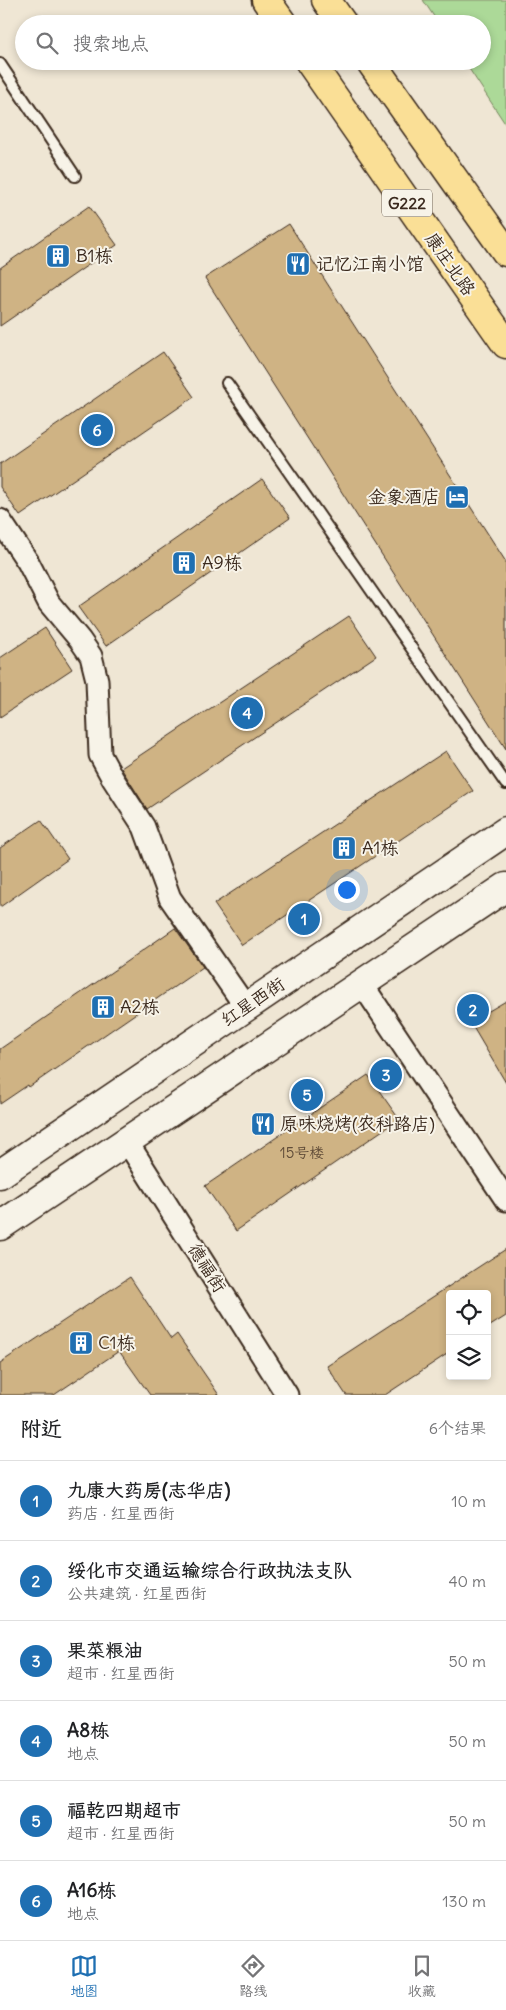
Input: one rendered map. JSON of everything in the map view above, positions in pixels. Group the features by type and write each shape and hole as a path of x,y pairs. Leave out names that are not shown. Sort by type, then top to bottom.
{"highway":[{"path":"266,0 277,15"},
{"path":"326,0 337,15"},
{"name":"康庄北路","path":"315,70 506,344"},
{"name":"G222","path":"376,70 506,252"}],"main road":[{"name":"红星西街","path":"0,1174 506,831"},
{"path":"0,1226 506,887"},
{"path":"101,1105 126,1140"}],"street":[{"path":"0,520 28,562 49,603 91,656 97,680 100,755 144,827 170,898 246,1006"},
{"path":"362,984 506,1200"},
{"name":"德福街","path":"126,1140 287,1395"}],"lane":[{"path":"0,64 75,176"},
{"path":"227,383 506,784"}],"green space":[{"path":"423,0 506,0 506,125 470,70 491,70 491,15 433,15"}],"building":[{"name":"B1栋","path":"89,206 117,245 0,326 0,268"},
{"path":"289,224 506,562 506,749 205,278"},
{"path":"163,352 194,397 20,516 0,487 0,464"},
{"name":"A9栋","path":"262,479 290,518 106,646 78,607"},
{"path":"349,616 376,656 147,809 121,768"},
{"path":"45,628 72,669 0,717 0,658"},
{"name":"A1栋","path":"446,751 473,791 242,945 214,904"},
{"path":"41,820 68,859 0,907 0,848"},
{"name":"A2栋","path":"175,928 203,967 29,1087 28,1085 0,1104 0,1049"},
{"path":"506,1001 506,1083 470,1022"},
{"path":"368,1075 399,1119 236,1231 205,1186"},
{"path":"506,1249 506,1316 491,1325 491,1290 446,1290 446,1355 385,1395 346,1395 327,1366"},
{"name":"C1栋","path":"130,1277 171,1339 177,1334 219,1395 150,1395 119,1351 54,1395 0,1395 0,1363"}],"place":[{"name":"B1栋","path":"58,256"},
{"name":"记忆江南小馆","path":"298,264"},
{"name":"A16栋","path":"97,430"},
{"name":"金象酒店","path":"457,497"},
{"name":"A9栋","path":"184,563"},
{"name":"A8栋","path":"247,713"},
{"name":"A1栋","path":"344,848"},
{"name":"九康大药房(志华店)","path":"304,919"},
{"name":"A2栋","path":"103,1007"},
{"name":"绥化市交通运输综合行政执法支队","path":"473,1010"},
{"name":"果菜粮油","path":"386,1075"},
{"name":"福乾四期超市","path":"307,1095"},
{"name":"原味烧烤(农科路店)","path":"263,1124"},
{"name":"C1栋","path":"81,1343"}]}
